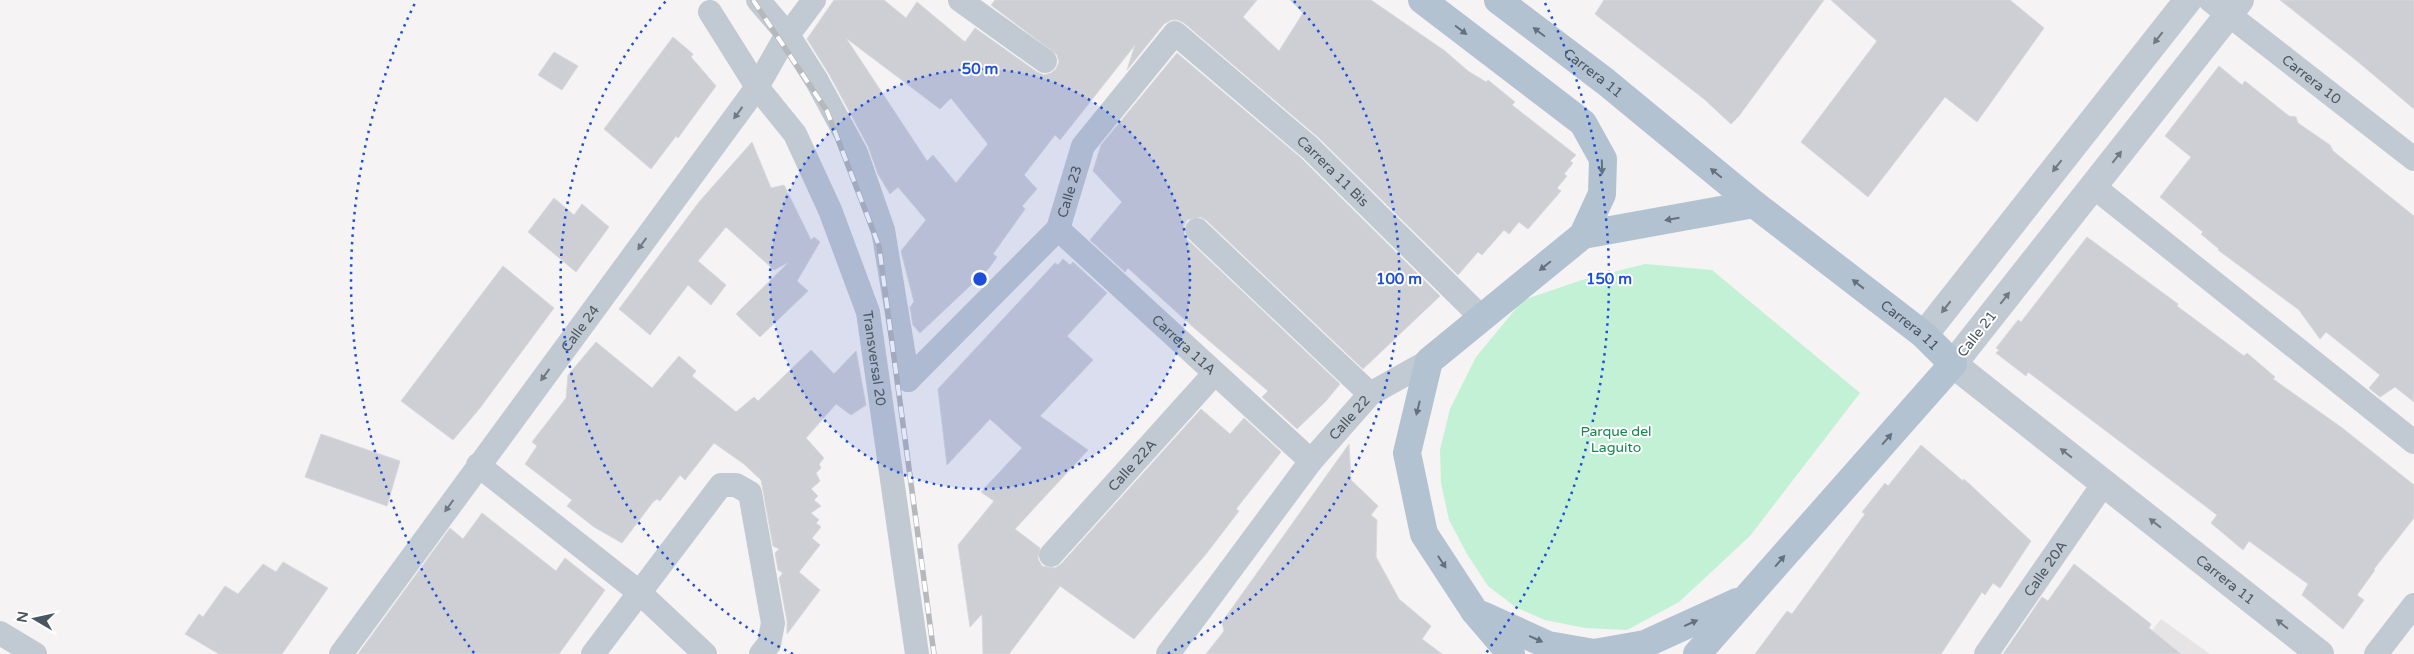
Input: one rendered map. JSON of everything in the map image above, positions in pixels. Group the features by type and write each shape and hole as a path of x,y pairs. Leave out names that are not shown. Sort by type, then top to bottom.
{"main road":[{"path":"1422,0 1583,123 1603,160 1602,194 1583,235"},
{"name":"Carrera 11","path":"1498,0 1606,82 1754,204 1924,335 1954,364"},
{"path":"1583,235 1754,204"},
{"name":"Calle 22","path":"1430,361 1583,235"},
{"path":"1430,361 1407,453 1424,534 1475,612 1511,654"},
{"name":"Calle 21","path":"1697,654 1954,364"},
{"path":"1475,612 1548,645 1594,653 1645,644 1748,597"}],"street":[{"path":"758,0 788,35"},
{"name":"Calle 24","path":"341,654 758,87 788,35 814,0"},
{"path":"960,0 1045,61"},
{"path":"1924,335 2188,0"},
{"name":"Carrera 10","path":"2226,5 2414,159"},
{"name":"Calle 21","path":"1954,364 2094,186 2226,5"},
{"path":"710,12 758,87"},
{"name":"Calle 23","path":"788,35 817,81 856,153 883,230 908,380 1058,229 1083,146 1175,33"},
{"name":"Carrera 11 Bis","path":"1175,33 1310,148 1482,318"},
{"name":"Transversal 20","path":"758,87 795,134 830,210 868,312 917,654"},
{"path":"2094,186 2414,442"},
{"name":"Carrera 11A","path":"1058,229 1311,462"},
{"path":"1197,230 1370,394"},
{"name":"Calle 22","path":"1168,654 1311,462 1370,394 1430,361"},
{"name":"Carrera 11","path":"1954,364 2320,654"},
{"name":"Calle 22A","path":"1051,555 1214,374"},
{"path":"478,466 640,594 705,654"},
{"name":"Calle 20A","path":"1986,654 2104,483"},
{"path":"593,654 721,485 736,485 750,492 773,622 769,644 761,654"},
{"path":"2376,654 2414,605"},
{"path":"0,633 35,654"}],"shaded area":[{"path":"2161,619 2210,654 2133,654"}],"green space":[{"name":"Parque del Laguito","path":"1645,264 1712,270 1860,393 1750,536 1679,602 1627,630 1585,628 1545,620 1517,608 1488,586 1467,554 1449,520 1441,483 1440,450 1450,409 1476,357 1523,300 1582,280"}],"building":[{"path":"834,0 884,0 906,18 917,2 965,42 975,28 1044,75 1056,69 1059,62 1057,55 991,5 995,0 1257,0 1243,17 1279,51 1303,13 1290,0 1371,0 1445,51 1468,71 1486,82 1488,80 1515,102 1512,105 1576,155 1570,161 1573,163 1564,174 1567,176 1557,188 1561,191 1528,229 1519,222 1509,234 1504,230 1482,255 1478,252 1458,275 1319,138 1184,23 1178,20 1171,20 1164,24 1127,70 1135,45 1060,140 1055,135 1024,175 1037,189 1022,206 1025,209 993,254 997,257 989,268 920,333 913,325 910,307 914,302 901,251 926,220 898,187 890,194 878,174 868,146 829,74 807,39","holes":["846,38 940,109 951,98 988,144 956,183 933,155 927,161"]},
{"path":"1604,0 1824,0 1739,116 1731,124 1704,99 1595,14"},
{"path":"1831,0 2010,0 2044,28 1977,122 1945,97 1868,197 1801,142 1877,41"},
{"path":"2280,0 2414,0 2414,109 2357,61"},
{"path":"673,37 693,54 691,57 716,86 678,138 676,136 651,169 604,129"},
{"path":"554,52 578,66 562,90 538,75"},
{"path":"1177,53 1301,158 1440,296 1363,369 1206,220 1200,217 1187,220 1184,234 1188,240 1340,384 1326,401 1297,429 1262,397 1268,391 1128,268 1125,272 1090,240 1122,202 1093,171 1101,145"},
{"path":"2219,66 2242,85 2245,81 2289,116 2296,117 2298,123 2330,145 2333,151 2414,216 2414,402 2395,387 2380,397 2369,388 2380,375 2326,332 2320,339 2299,310 2218,250 2201,234 2203,232 2160,197 2191,157 2165,136"},
{"path":"752,142 771,188 784,185 811,240 814,237 820,242 797,281 808,291 760,337 736,314 789,262 774,270 726,227 698,261 726,285 711,305 688,285 650,335 619,309 699,202"},
{"path":"554,198 574,215 582,204 609,227 576,272 528,232"},
{"path":"2087,237 2178,304 2177,306 2244,356 2247,353 2275,377 2273,379 2341,427 2414,485 2414,518 2374,569 2357,595 2364,600 2343,629 2302,595 2308,584 2249,541 2243,550 2211,523 2217,515 2028,372 2026,376 1996,353 1999,350 1996,348 2018,320 2021,322"},
{"path":"1063,259 1070,265 1073,262 1107,293 1067,336 1093,360 1040,416 1088,450 1015,529 1040,548 1038,559 1042,566 1055,568 1061,564 1201,409 1230,434 1244,418 1281,452 1236,509 1239,511 1206,554 1134,639 1060,586 1009,654 983,654 982,614 970,627 958,545 994,501 981,492 1022,448 990,419 947,465 938,389 1055,263 1058,265"},
{"path":"503,266 554,308 480,408 453,440 401,401"},
{"path":"596,342 652,388 679,356 696,371 692,376 736,412 754,397 758,401 811,350 834,374 856,351 866,405 851,415 836,404 806,438 824,458 819,464 821,468 816,473 820,481 811,489 818,496 814,500 821,506 811,513 819,520 816,523 821,527 812,538 820,545 799,572 820,590 787,634 787,621 779,578 783,573 778,570 775,553 779,549 773,546 761,480 744,464 714,443 685,480 680,475 660,501 657,499 653,502 622,543 594,527 567,506 572,500 525,464 537,446 532,442 566,398 568,375"},
{"path":"321,434 400,461 387,506 305,477"},
{"path":"1349,444 1351,480 1378,506 1371,515 1377,520 1376,557 1399,599 1431,626 1422,639 1442,654 1206,654 1224,631 1222,622"},
{"path":"1921,445 1963,481 1964,479 2031,541 2000,588 1993,583 1985,595 1982,592 1941,654 1755,654 1787,611 1792,614 1865,514 1862,512 1885,483 1888,486"},
{"path":"482,513 556,571 565,558 605,590 559,654 358,654 450,528 463,539"},
{"path":"283,562 328,588 282,654 219,654 185,634 199,614 203,617 225,586 238,594 263,564 276,572"},
{"path":"2074,564 2151,624 2149,628 2181,654 2003,654 2042,597 2048,601"}],"railway":[{"path":"753,0 827,111 879,246 934,654"}]}
